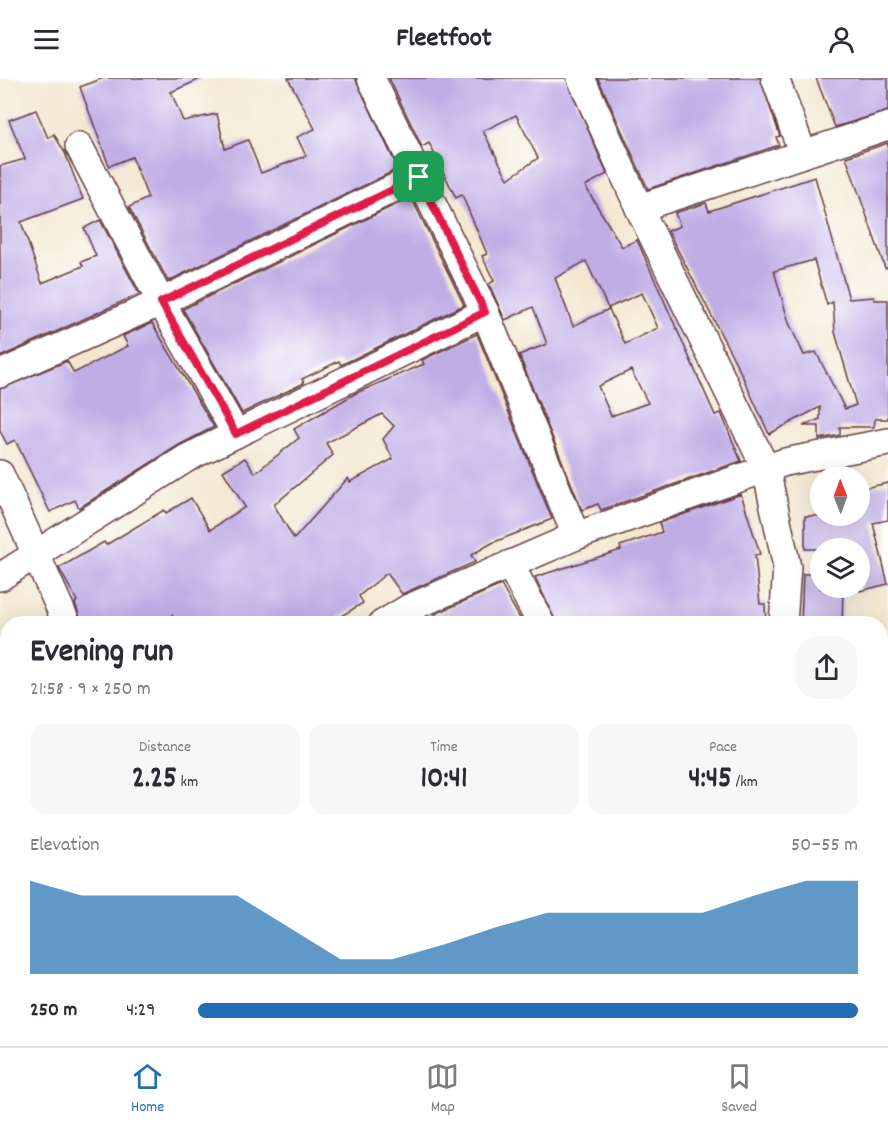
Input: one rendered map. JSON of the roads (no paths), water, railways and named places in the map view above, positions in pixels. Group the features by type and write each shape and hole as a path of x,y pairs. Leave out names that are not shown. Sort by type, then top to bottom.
{"street":[{"path":"371,78 485,312 576,536"},
{"path":"581,78 639,208 766,469 787,567 784,616"},
{"path":"775,78 803,154"},
{"path":"639,208 888,126"},
{"path":"79,146 161,302 236,434"},
{"path":"0,374 161,302 419,177"},
{"path":"0,577 187,458 485,312"},
{"path":"395,616 576,536 785,462 888,442"},
{"path":"0,474 64,616"},
{"path":"510,564 537,616"}]}
